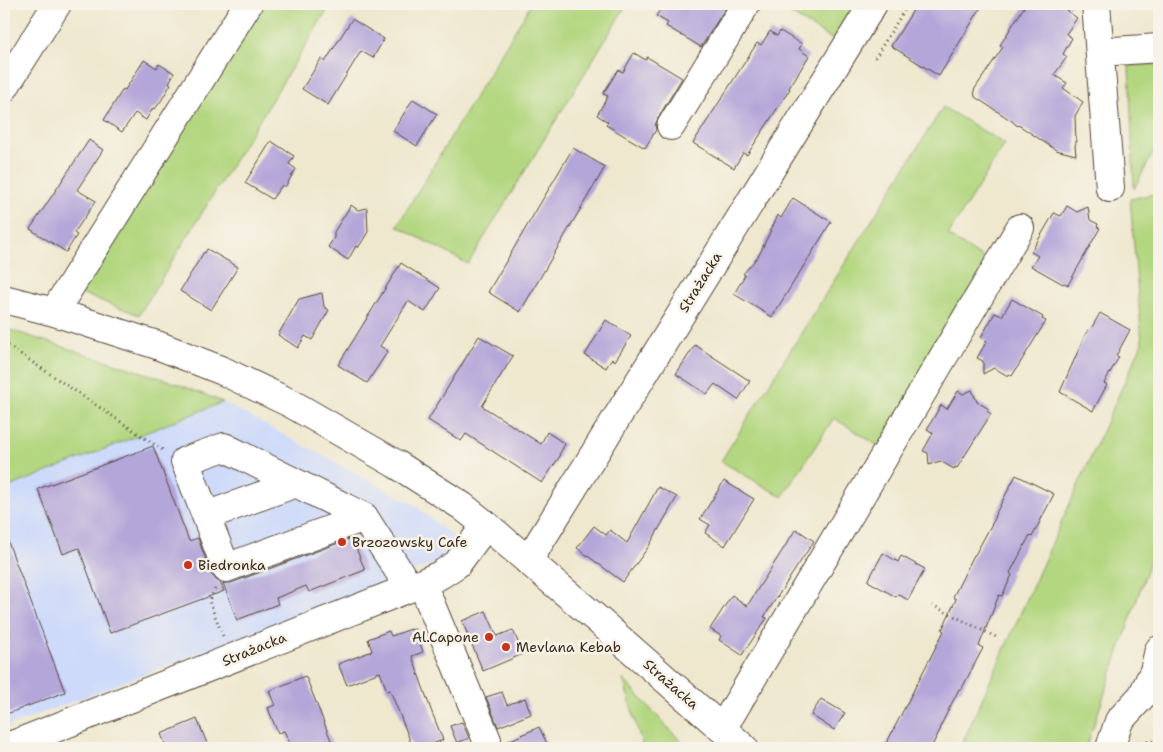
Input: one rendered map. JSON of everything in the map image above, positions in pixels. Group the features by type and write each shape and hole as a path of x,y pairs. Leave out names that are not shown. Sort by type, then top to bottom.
{"street":[{"path":"4,88 57,4"},
{"path":"54,312 248,4"},
{"path":"671,126 746,4"},
{"name":"Strażacka","path":"528,561 873,4"},
{"path":"1096,4 1110,188"},
{"path":"1100,52 1159,48"},
{"path":"721,728 1020,228"},
{"name":"Strażacka","path":"4,299 54,312 157,345 223,371 292,404 376,452 462,506 486,525 744,748"},
{"path":"364,516 226,568 184,461 224,447 364,516 415,585 488,740"},
{"path":"206,516 296,483"},
{"name":"Strażacka","path":"5,748 440,575 456,564 486,525"},
{"path":"1110,748 1119,722 1142,696 1157,664"}],"path":[{"path":"874,58 908,4"},
{"path":"4,343 158,449 184,461"},
{"path":"226,568 209,601 232,658"},
{"path":"932,605 996,637"}],"shaded area":[{"path":"223,402 413,504 455,538 440,561 4,728 4,489"}],"green space":[{"path":"254,4 331,4 139,315 72,290"},
{"path":"531,4 627,4 468,264 397,226"},
{"path":"774,4 857,4 835,41"},
{"path":"1159,64 1159,142 1134,189 1129,66"},
{"path":"943,107 1005,144 948,235 989,262 880,447 834,418 782,497 721,461"},
{"path":"1159,193 1159,535 1086,748 960,748 1142,343 1130,199"},
{"path":"4,328 170,381 223,402 4,489"},
{"path":"623,679 687,748 643,748"}],"building":[{"path":"664,4 728,4 701,47 666,26 668,23 656,16"},
{"path":"917,4 983,4 939,76 891,46"},
{"path":"1026,4 1071,4 1067,11 1077,18 1066,34 1072,38 1063,54 1067,57 1054,75 1067,83 1063,88 1083,102 1075,116 1076,155 1056,150 975,97 974,90 1003,47 1000,45"},
{"path":"352,19 384,39 373,58 361,51 328,105 302,89 321,59 325,62"},
{"path":"770,31 777,36 780,31 802,44 799,49 809,56 747,155 743,153 734,168 693,143 757,43 761,45"},
{"path":"634,53 646,60 647,57 682,78 658,118 655,125 656,130 645,148 606,125 608,122 597,115 608,96 603,94 618,70 623,72"},
{"path":"144,60 157,68 159,64 174,73 169,83 171,84 146,120 135,113 122,132 104,120"},
{"path":"413,99 437,114 417,146 393,131"},
{"path":"89,140 103,150 77,190 96,201 74,233 77,235 66,252 30,229"},
{"path":"271,141 294,156 289,164 296,169 285,187 282,185 272,199 245,183"},
{"path":"573,148 605,167 520,312 488,292"},
{"path":"793,198 831,222 772,317 734,294 745,275 743,274 759,255 778,215 781,218"},
{"path":"351,205 358,210 367,208 368,232 358,248 356,246 348,260 328,247 334,238 334,232"},
{"path":"1067,206 1077,212 1088,207 1090,220 1098,224 1097,227 1100,228 1068,285 1031,266 1038,256 1031,252 1054,213 1061,216"},
{"path":"207,249 238,267 211,310 180,291"},
{"path":"401,263 440,288 425,312 408,301 380,346 388,351 367,383 338,365"},
{"path":"322,293 324,307 329,310 312,340 305,336 298,348 278,335 299,299"},
{"path":"1012,299 1043,317 1042,319 1046,321 1012,376 1009,374 1008,376 994,368 983,374 983,361 977,358 987,341 981,337 995,313 1002,316"},
{"path":"1100,313 1130,330 1116,356 1119,357 1104,383 1107,385 1093,411 1060,392 1086,333"},
{"path":"606,320 631,336 615,361 612,358 606,368 585,355"},
{"path":"479,336 513,356 482,406 541,444 547,432 565,444 560,456 542,483 466,434 461,441 428,420"},
{"path":"695,345 750,381 738,400 715,384 707,394 676,374"},
{"path":"972,390 977,402 989,409 987,411 991,414 957,468 955,467 954,469 940,461 929,465 928,453 923,451 933,433 927,429 941,405 947,409 958,391 963,394"},
{"path":"153,446 189,541 198,538 211,574 220,582 224,591 110,633 79,548 63,554 38,489"},
{"path":"1016,475 1054,494 1032,537 1030,535 1010,573 1012,575 1002,596 999,595 979,646 983,648 961,690 959,689 931,748 884,748 944,631 942,630 956,599 953,597"},
{"path":"724,481 754,499 725,546 705,533 710,525 700,519"},
{"path":"658,487 677,497 649,546 623,582 577,548 594,526 606,535 610,530 627,543"},
{"path":"796,529 814,541 764,617 767,618 742,655 719,640 721,636 710,629 732,595 747,606"},
{"path":"4,535 65,692 4,715"},
{"path":"352,538 365,570 309,592 306,586 276,598 278,604 237,620 223,583 231,583"},
{"path":"883,553 898,562 901,556 925,569 908,600 898,594 896,597 868,581"},
{"path":"486,611 497,636 513,630 523,654 483,671 462,621"},
{"path":"415,629 423,652 412,656 443,740 422,748 413,748 390,690 387,691 380,672 347,685 338,664 372,651 368,639 389,631 391,636"},
{"path":"305,676 334,748 292,748 284,731 278,733 273,721 268,708 275,705 269,691"},
{"path":"502,692 507,705 525,698 531,714 498,727 486,697"},
{"path":"821,699 845,713 834,730 811,715"},
{"path":"197,719 209,748 167,748 161,734"},
{"path":"462,722 469,738 457,743 450,726"},
{"path":"539,727 549,748 500,748 502,744"}],"place":[{"name":"Brzozowsky Cafe","path":"342,542"},
{"name":"Biedronka","path":"188,565"},
{"name":"Al.Capone","path":"489,637"},
{"name":"Mevlana Kebab","path":"506,647"}]}
